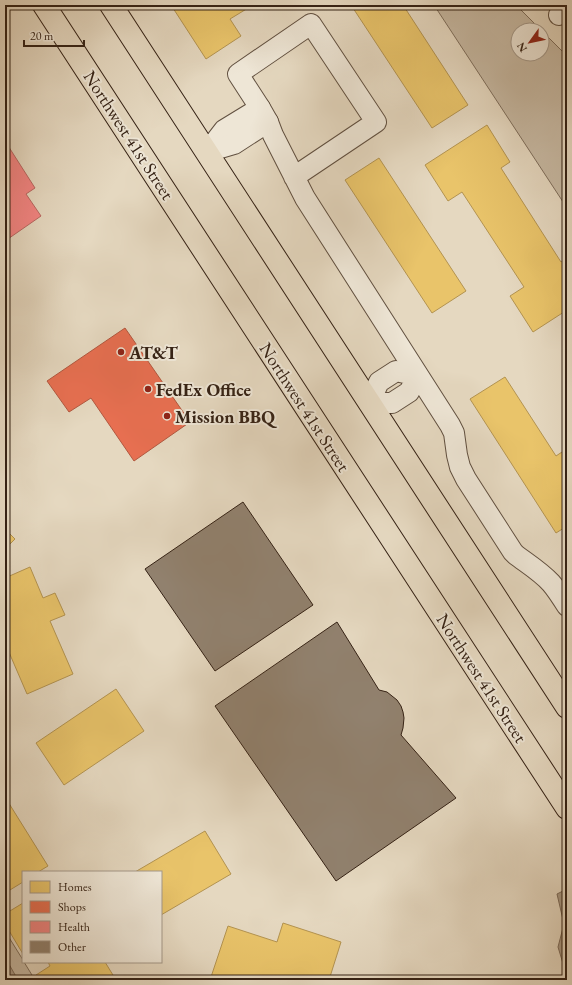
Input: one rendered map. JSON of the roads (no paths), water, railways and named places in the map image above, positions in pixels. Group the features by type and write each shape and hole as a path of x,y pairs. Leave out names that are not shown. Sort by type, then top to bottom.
{"main road":[{"name":"Northwest 41st Street","path":"44,5 567,808"},
{"path":"111,5 567,707"}],"street":[{"path":"294,177 376,122 312,24 238,74 264,115 273,135 294,177 305,198 454,432 458,461 466,479 516,555 551,583 556,588 567,606"},
{"path":"207,152 234,144 264,115"},
{"path":"369,403 379,382 396,371 418,376"}],"place":[{"name":"AT&T","path":"121,352"},
{"name":"FedEx Office","path":"148,389"},
{"name":"Mission BBQ","path":"167,416"}]}
